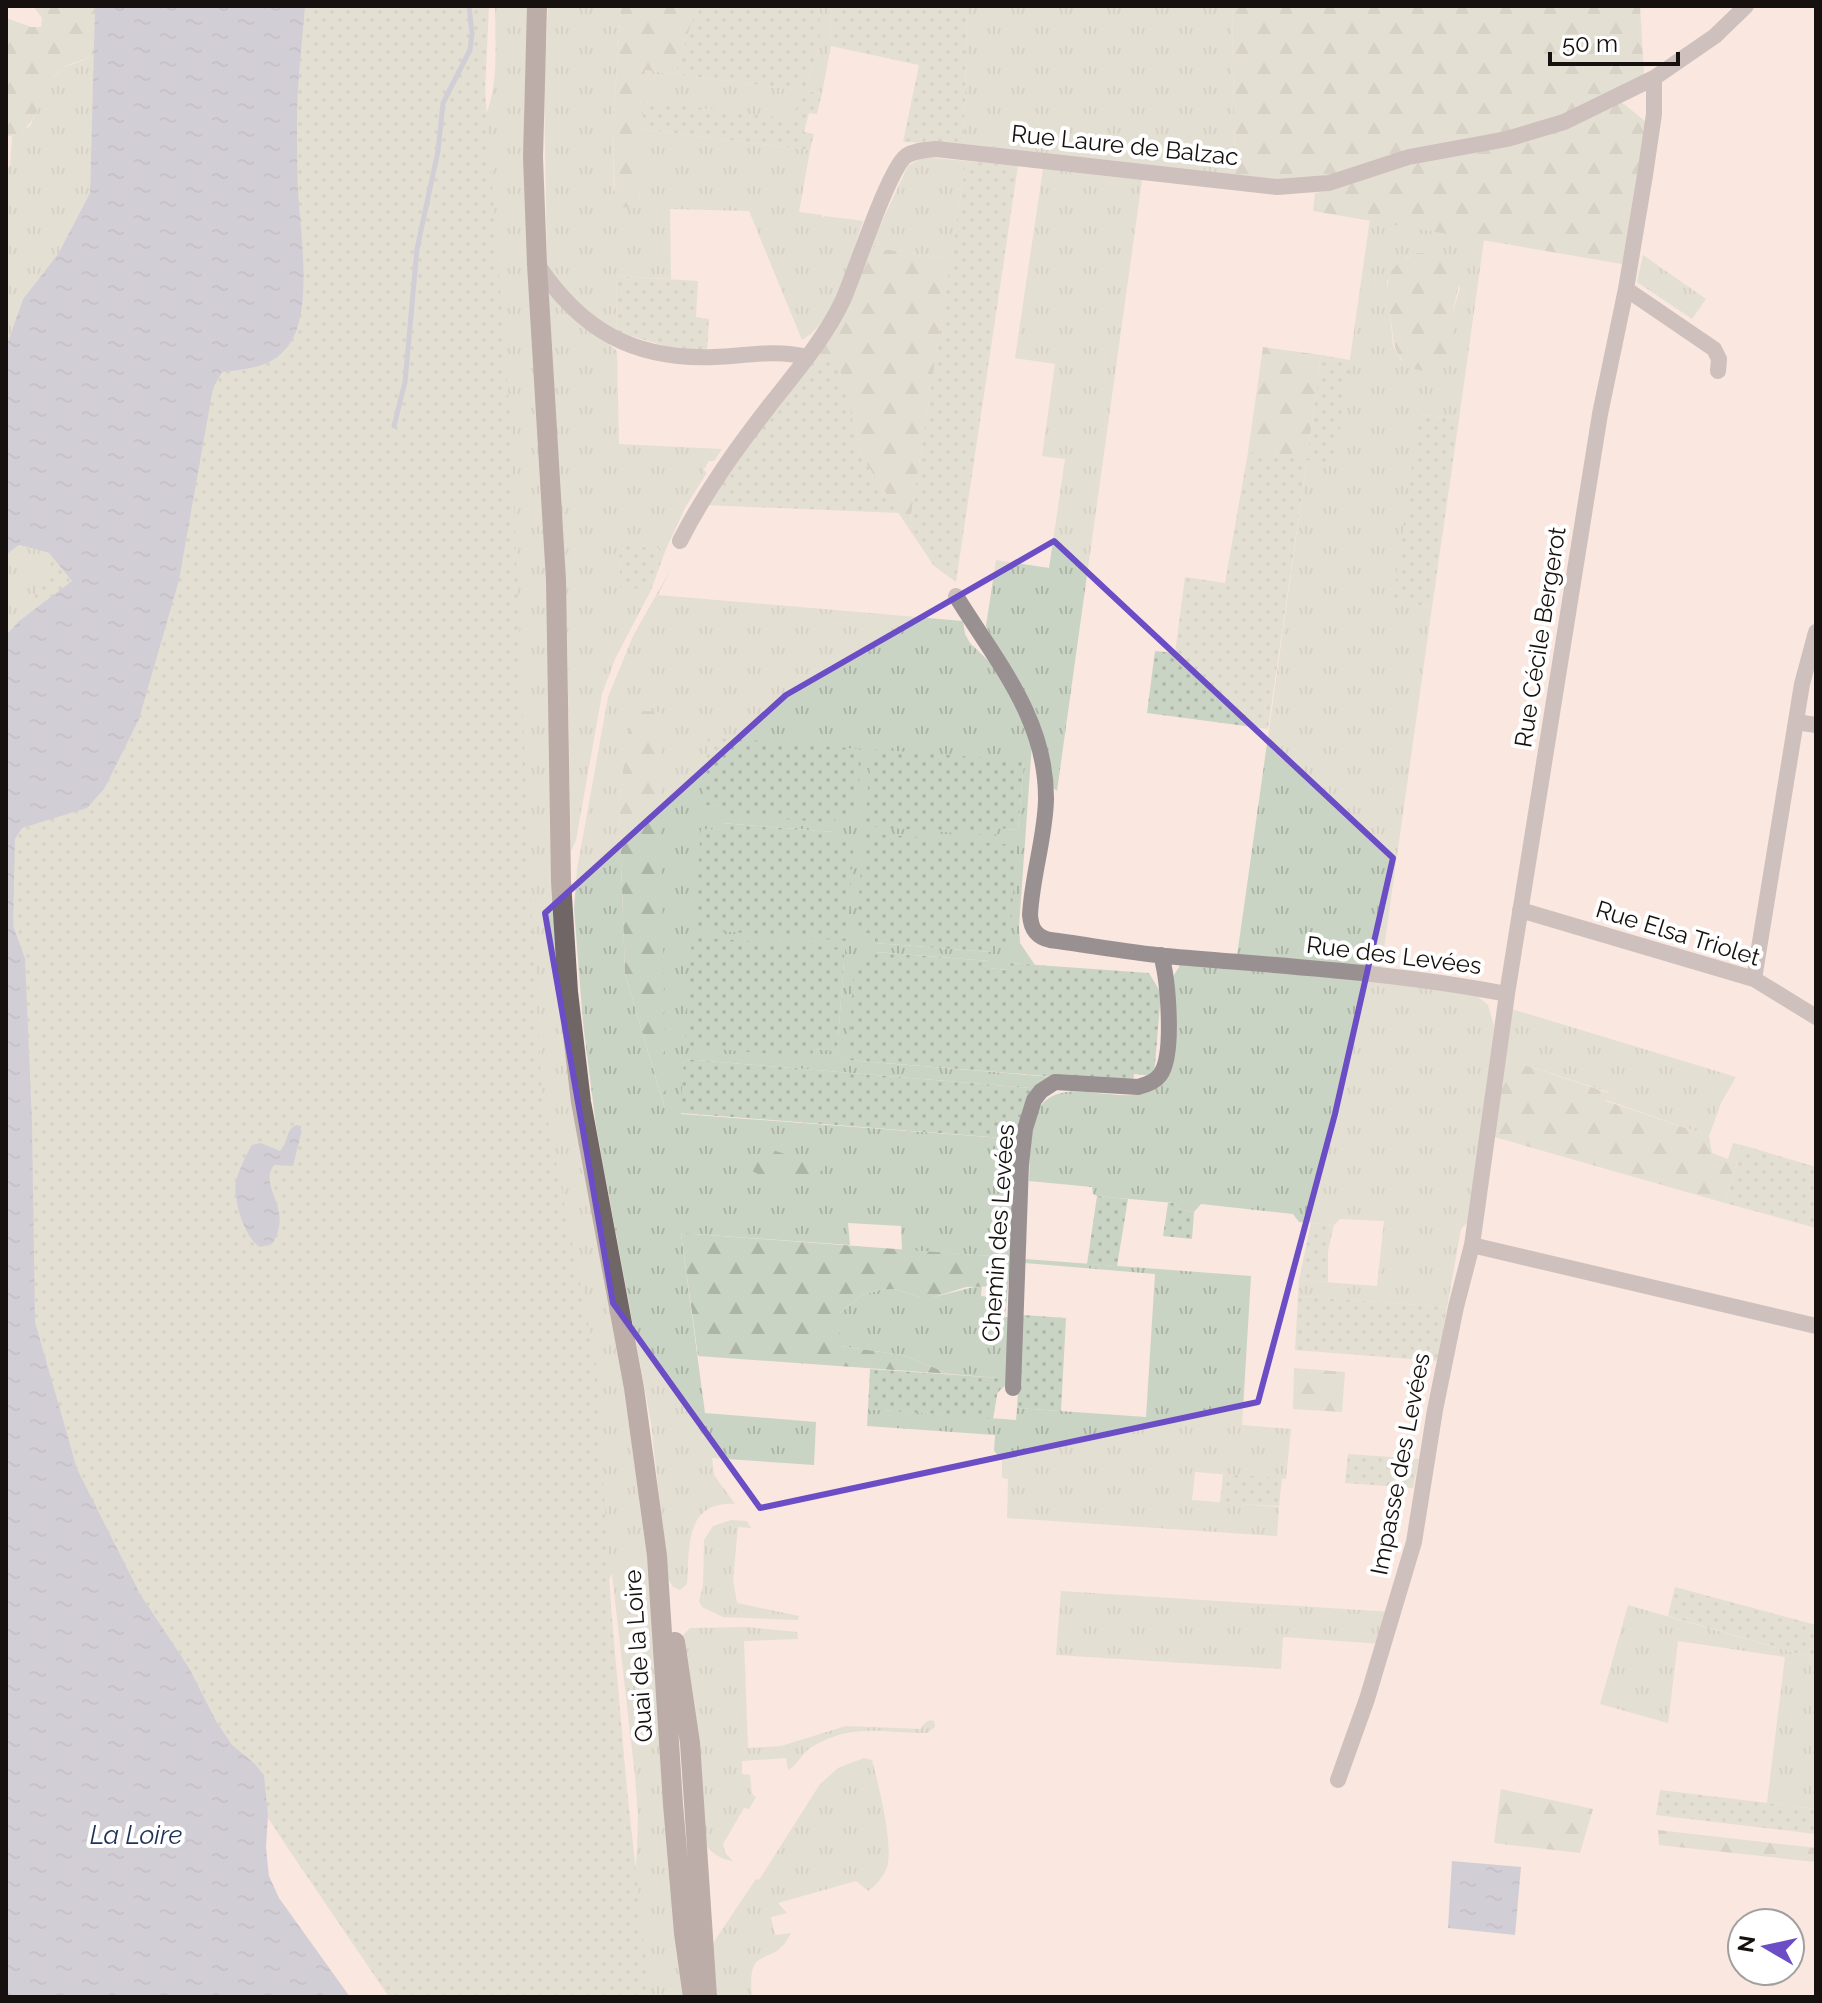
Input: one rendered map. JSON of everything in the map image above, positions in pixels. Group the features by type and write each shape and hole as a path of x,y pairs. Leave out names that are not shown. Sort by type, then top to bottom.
{"main road":[{"path":"537,6 533,157 555,565 561,881 568,992 581,1102 634,1388 657,1556"},
{"name":"Quai de la Loire","path":"657,1556 673,1804 693,1997"},
{"name":"Quai de la Loire","path":"657,1556 671,1620 690,1743 707,1997"}],"street":[{"name":"Rue Laure de Balzac","path":"680,541 718,474 840,307 900,164 916,151 936,149 1277,187 1306,186 1353,176 1409,157 1507,139 1564,122 1654,78 1715,36 1746,6"},
{"name":"Rue Cécile Bergerot","path":"1507,994 1600,414 1626,289 1654,114 1654,78"},
{"path":"537,264 559,293 604,333 633,347 684,356 788,354 806,357"},
{"path":"1626,289 1714,349 1719,359 1718,371"},
{"name":"Rue des Levées","path":"956,596 1021,695 1040,748 1046,802 1030,903 1030,922 1034,931 1050,940 1161,955 1394,977 1507,994 1472,1245"},
{"path":"1754,979 1807,660 1816,632"},
{"path":"1796,722 1816,725"},
{"name":"Rue Elsa Triolet","path":"1520,910 1754,979 1816,1017"},
{"name":"Chemin des Levées","path":"1013,1388 1021,1164 1029,1114 1041,1091 1055,1082 1138,1087 1147,1085 1160,1075 1165,1061 1169,1005 1169,989 1161,955"},
{"path":"1472,1245 1816,1326"},
{"name":"Impasse des Levées","path":"1338,1780 1367,1699 1414,1542 1435,1410 1472,1245"}],"highlighted area":[{"path":"1054,541 1393,858 1335,1114 1258,1402 760,1508 613,1303 545,913 786,695"}],"green space":[{"path":"33,6 95,6 94,56 59,71 32,121 17,134 6,136 6,18 31,27 41,27 42,18"},
{"path":"242,6 489,6 485,90 511,431 542,1090 596,1361 611,1607 650,1997 389,1997 208,1724 6,1348 6,659 81,494"},
{"path":"495,6 528,6 524,112 528,266 549,611 552,843 650,1580 685,1997 588,1997 633,1906 637,1850 635,1776 612,1574 592,1608 426,1243 481,126 494,83"},
{"path":"548,6 621,6 613,125 614,189 639,207 642,129 810,150 799,212 822,215 823,218 863,221 841,286 814,331 802,340 749,211 670,209 671,279 616,276 617,338 591,320 547,266 544,87"},
{"path":"621,6 701,6 693,19 675,74 645,70 639,208 615,207 613,125"},
{"path":"701,6 820,6 820,45 804,91 822,93 817,114 809,113 804,132 814,134 810,150 642,129 643,101 793,119 803,91 675,74 693,19"},
{"path":"820,6 830,6 831,46 822,93 804,91 820,45"},
{"path":"830,6 967,6 964,144 903,142 919,65 831,46"},
{"path":"967,6 1232,6 1235,177 964,144"},
{"path":"1232,6 1640,6 1644,75 1551,122 1322,181 1235,177"},
{"path":"94,56 90,193 58,254 23,299 6,347 6,171 10,166 12,136 30,126 49,83 62,68"},
{"path":"645,70 804,91 793,120 643,101"},
{"path":"1619,100 1646,122 1622,264 1313,211 1315,193"},
{"path":"923,157 966,161 951,259 870,247 908,166"},
{"path":"966,161 1018,166 956,582 934,566 909,529"},
{"path":"1043,169 1142,180 1057,791 1052,787 1042,737 986,626 996,560 1049,568 1065,459 1042,456 1055,364 1015,358"},
{"path":"1370,219 1484,240 1459,419 1420,414 1394,601 1432,607 1381,970 1237,956 1307,460 1335,463","holes":["1419,253 1436,254 1460,288 1447,353 1433,369 1401,360 1393,345 1387,281 1407,257"]},
{"path":"870,247 951,259 909,529 862,457 837,360 814,359"},
{"path":"1418,253 1449,257 1460,267 1450,347 1445,359 1429,370 1410,366 1396,350 1388,293 1388,283 1396,266"},
{"path":"1643,255 1706,299 1692,319 1637,282"},
{"path":"616,276 698,281 696,317 709,319 707,351 676,349 617,332"},
{"path":"550,294 617,351 619,444 722,449 704,469 706,474 686,506 666,549 619,546 620,586 651,590 615,659 602,694 576,840 571,851 567,632"},
{"path":"1263,347 1321,355 1307,460 1248,452"},
{"path":"1321,355 1350,360 1335,464 1307,460 1268,729 1147,713 1155,651 1175,653 1185,577 1225,583 1248,452 1307,459"},
{"path":"814,359 837,359 862,457 899,513 706,505 744,450"},
{"path":"1419,414 1459,419 1432,607 1393,601"},
{"path":"19,545 49,553 72,581 19,621 6,635 6,555"},
{"path":"619,545 666,549 651,590 620,587"},
{"path":"672,567 658,595 963,621 970,643 1003,675 1032,743 1019,927 1020,943 1035,965 1009,963 1008,970 988,968 989,961 876,952 847,1060 1054,1077 1035,1089 1016,1139 1005,1317 1012,1317 1008,1383 997,1393 999,1378 950,1374 902,1355 840,1346 840,1313 862,1295 894,1289 921,1297 934,1297 982,1285 981,1296 998,1298 1000,1286 990,1256 902,1250 901,1226 848,1223 850,1245 681,1233 705,1413 816,1422 814,1465 712,1458 714,1475 735,1504 718,1505 706,1510 698,1519 690,1543 687,1584 680,1590 673,1587 668,1578 651,1423 596,1126 583,1023 574,909 577,869 608,697 633,636","holes":["632,710 665,1109 625,974 619,802","1024,761 1018,830 997,828","703,804 836,816 835,822 722,813 722,806","722,823 834,832 834,839 701,829 721,830","856,932 990,945 990,952 875,943 876,934","845,948 837,1051 813,1049","684,1059 1030,1088 1015,1139 681,1114"]},
{"path":"631,710 659,712 666,1112 625,974 619,802"},
{"path":"708,737 862,749 856,817 836,816 835,823 722,814 722,806 702,805"},
{"path":"871,749 1024,761 1018,830 997,828 996,836 865,826"},
{"path":"721,823 834,832 834,839 854,841 847,941 693,929 701,829 720,830"},
{"path":"864,833 1017,845 1009,946 991,945 990,952 875,943 875,934 856,932"},
{"path":"692,937 845,948 837,1052 813,1049 812,1058 685,1046"},
{"path":"875,952 989,961 989,968 1007,970 1009,963 1149,973 1161,993 1154,1076 1134,1074 1133,1083 847,1060 855,958 874,959"},
{"path":"1181,964 1363,979 1476,995 1488,1005 1494,1026 1469,1221 1461,1229 1447,1307 1298,1296 1299,1280 1377,1286 1384,1221 1340,1219 1334,1225 1299,1222 1293,1214 1201,1204 1194,1212 1178,1209 1174,1203 1097,1196 1093,1194 1092,1187 1029,1181 1032,1125 1041,1105 1055,1095 1073,1092 1133,1095 1151,1091 1166,1080 1172,978"},
{"path":"1512,1009 1736,1077 1721,1103 1709,1136 1606,1100 1608,1092 1501,1057"},
{"path":"1501,1057 1609,1093 1606,1101 1709,1136 1712,1153 1728,1159 1733,1143 1742,1145 1725,1203 1491,1136"},
{"path":"684,1059 1031,1088 1016,1139 680,1113"},
{"path":"1742,1145 1816,1167 1816,1228 1725,1203"},
{"path":"776,1151 824,1168 806,1180 775,1180 746,1167 756,1155"},
{"path":"1097,1196 1128,1199 1117,1266 1087,1264"},
{"path":"1168,1203 1194,1212 1192,1239 1163,1236"},
{"path":"1311,1223 1334,1225 1328,1251 1328,1282 1299,1280"},
{"path":"681,1233 990,1256 1000,1286 966,1287 934,1297 921,1297 894,1289 880,1290 862,1295 840,1313 840,1346 902,1355 950,1374 698,1356"},
{"path":"1025,1259 1251,1276 1242,1425 1291,1429 1286,1479 1195,1472 1192,1500 1279,1507 1277,1536 1007,1518 1008,1479 1002,1478 1002,1459 994,1451 995,1435 867,1426 868,1409 1016,1420 1017,1408 1146,1417 1155,1274 1025,1263"},
{"path":"1298,1296 1447,1307 1438,1361 1295,1350"},
{"path":"1023,1315 1066,1318 1061,1411 1017,1408"},
{"path":"1294,1368 1345,1372 1342,1412 1293,1409"},
{"path":"870,1369 1000,1378 993,1419 868,1409"},
{"path":"1348,1454 1419,1459 1413,1488 1345,1483"},
{"path":"1223,1474 1282,1478 1279,1506 1220,1503"},
{"path":"731,1520 747,1521 751,1528 738,1527 733,1580 737,1603 799,1616 798,1620 723,1617 702,1607 699,1601 703,1586 704,1540 713,1526"},
{"path":"1675,1587 1816,1625 1816,1659 1668,1616"},
{"path":"1061,1591 1392,1612 1382,1644 1283,1637 1281,1669 1056,1655"},
{"path":"1628,1605 1816,1659 1816,1809 1767,1803 1785,1657 1678,1641 1668,1723 1600,1704"},
{"path":"747,1627 797,1632 798,1639 744,1641 748,1748 781,1746 846,1726 921,1729 926,1722 934,1721 935,1727 927,1733 867,1731 840,1735 810,1748 788,1770 786,1758 742,1761 742,1774 750,1775 752,1794 756,1797 749,1809 744,1808 723,1844 725,1853 733,1861 717,1856 705,1844 681,1637 690,1628"},
{"path":"864,1758 872,1760 884,1814 889,1857 883,1875 868,1891 856,1881 778,1903 787,1913 771,1917 775,1935 791,1933 784,1944 753,1968 752,1997 711,1997 710,1950 715,1940 756,1879 759,1880 820,1784 838,1768"},
{"path":"1501,1789 1593,1809 1580,1853 1494,1843"},
{"path":"1660,1790 1816,1809 1816,1834 1656,1815"},
{"path":"1658,1830 1816,1848 1816,1862 1659,1845"}],"water":[{"name":"La Loire","path":"95,6 305,6 297,122 303,293 296,332 288,346 267,363 222,372 213,388 179,580 139,719 104,789 87,808 22,828 15,839 13,926 25,958 32,1122 35,1322 77,1469 140,1594 189,1668 216,1721 232,1745 264,1775 269,1876 279,1898 350,1997 6,1997 6,635 19,621 72,581 49,553 19,545 6,555 6,347 23,299 58,254 90,193"},
{"path":"296,1125 301,1126 301,1134 293,1166 274,1165 270,1173 280,1220 278,1231 272,1244 260,1247 249,1236 241,1217 236,1181 252,1145 261,1143 280,1151 290,1130"},
{"path":"1452,1861 1521,1867 1515,1935 1448,1928"}],"waterway":[{"path":"394,426 405,382 417,249 438,151 443,103 470,50 469,6"}]}
